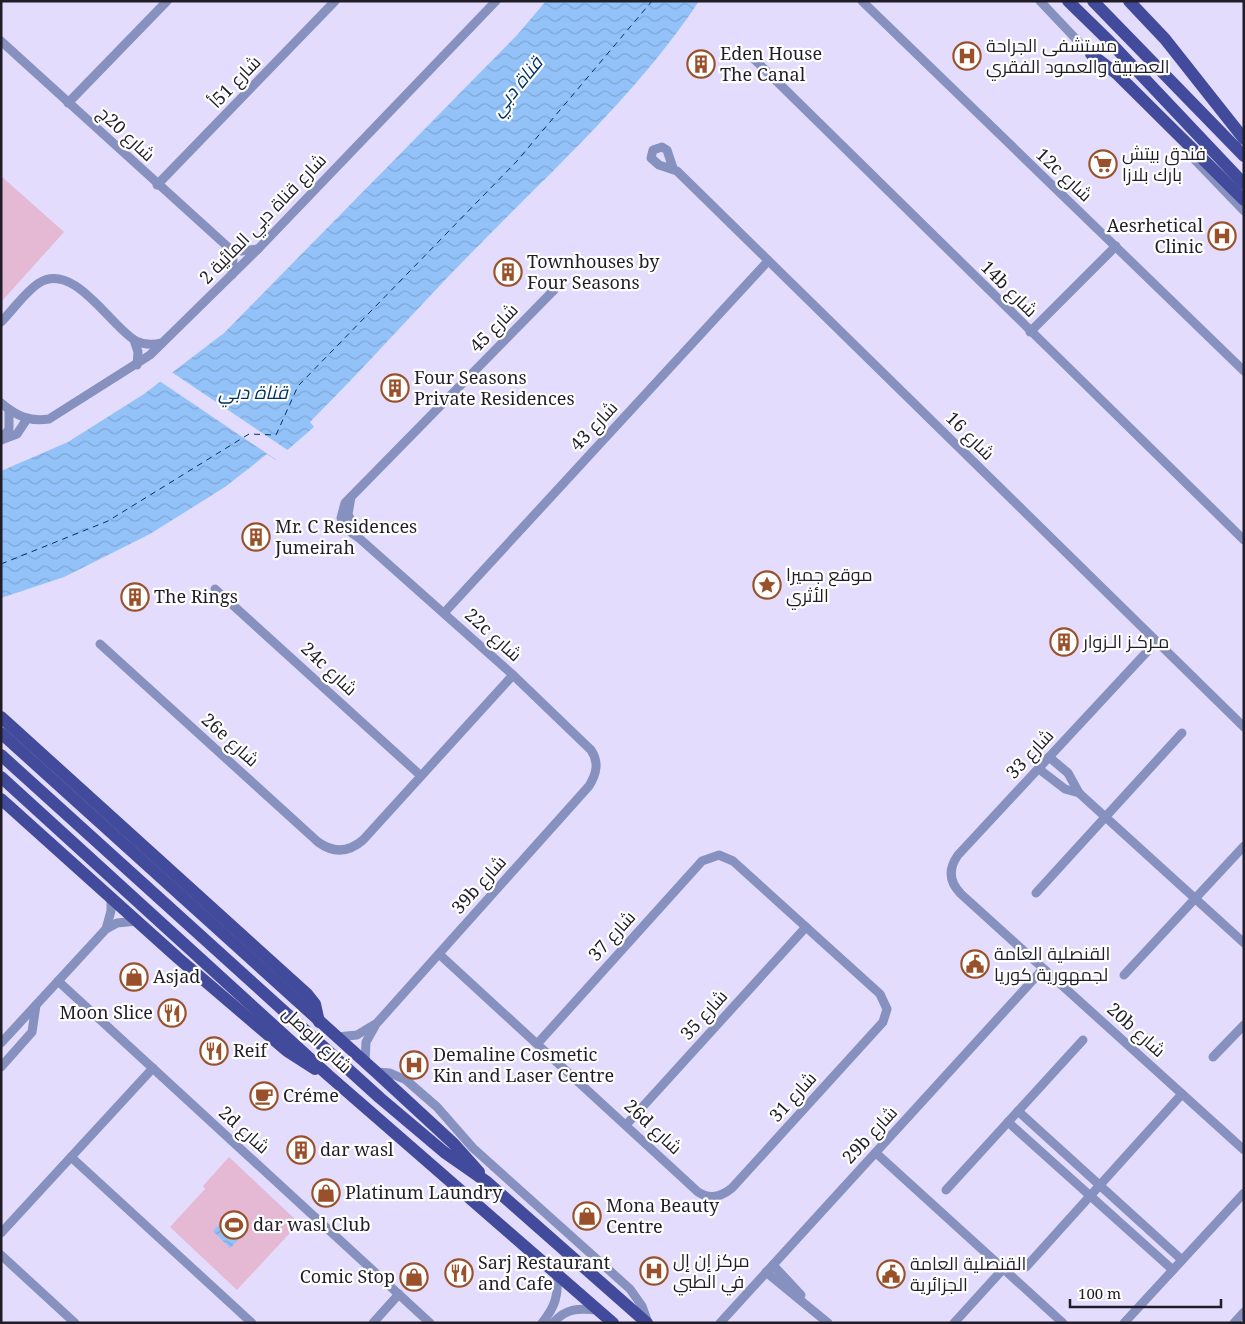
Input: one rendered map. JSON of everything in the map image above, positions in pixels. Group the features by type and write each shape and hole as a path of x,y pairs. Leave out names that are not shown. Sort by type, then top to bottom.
{"main road":[{"path":"1068,1 1109,41 1244,184"},
{"path":"1093,1 1244,156"},
{"path":"1129,1 1165,39 1244,139"},
{"path":"1090,54 1113,70 1244,200"},
{"path":"1,717 307,994 314,1004 319,1022"},
{"name":"شارع الوصل","path":"1,734 376,1072 454,1144 487,1182"},
{"name":"شارع الوصل","path":"1,755 380,1098 444,1152 487,1182 648,1323"},
{"name":"شارع الوصل","path":"1,777 328,1076 613,1323"},
{"path":"1,798 137,921 287,1051 328,1076"}],"street":[{"path":"68,103 167,1"},
{"name":"شارع 51أ","path":"157,185 335,1"},
{"name":"شارع قناة دبي المائية 2","path":"27,419 41,420 57,416 137,365 162,343 259,248 496,1"},
{"name":"12c شارع","path":"862,1 1244,371"},
{"path":"1040,1 1244,211"},
{"name":"شارع 20ج","path":"1,41 157,185 230,248"},
{"name":"14b شارع","path":"754,59 1244,540"},
{"name":"شارع 16","path":"673,168 1244,727"},
{"path":"1030,332 1116,246"},
{"path":"230,248 241,251 259,248"},
{"path":"230,248 233,259 231,276"},
{"name":"شارع 43","path":"444,614 768,261"},
{"path":"1,322 39,283 58,279 79,288 134,340 148,344 162,343"},
{"name":"شارع 45","path":"351,497 554,290"},
{"path":"134,340 138,352 137,365"},
{"path":"1,403 9,410 27,419 17,434 1,440"},
{"path":"1,440 9,429 9,410"},
{"name":"22c شارع","path":"351,497 348,508 350,520 359,538 513,675 592,750 597,764"},
{"name":"24c شارع","path":"214,589 420,776"},
{"name":"شارع 33","path":"961,894 951,880 953,862 1156,642"},
{"name":"26e شارع","path":"100,644 318,842 326,847 343,850 357,845 420,776"},
{"path":"420,776 513,675"},
{"path":"1036,893 1182,733"},
{"path":"1050,757 1068,773 1079,793 1244,943"},
{"name":"39b شارع","path":"365,1063 366,1042 377,1023 590,786 597,764"},
{"path":"1039,769 1066,789 1079,793"},
{"path":"1124,975 1244,846"},
{"name":"شارع 37","path":"538,1043 702,861 713,855 729,858 806,927"},
{"name":"20b شارع","path":"961,894 1244,1150"},
{"path":"1,1043 106,928 110,917 111,897"},
{"path":"106,928 117,923 137,921"},
{"name":"شارع 31","path":"714,1197 727,1193 757,1162 883,1022 887,1009 880,994 806,927"},
{"name":"شارع 35","path":"626,1125 806,927"},
{"name":"26d شارع","path":"439,954 698,1192 714,1197"},
{"name":"29b شارع","path":"720,1323 1043,969"},
{"name":"2d شارع","path":"58,981 430,1323"},
{"path":"1,1067 32,1032 36,1005"},
{"name":"39b شارع","path":"336,1037 357,1035 377,1023"},
{"path":"1213,1057 1244,1025"},
{"path":"946,1190 1083,1040"},
{"path":"1,1233 153,1068"},
{"name":"شارع الوصل","path":"376,1072 390,1073 402,1077 437,1107 474,1148 630,1289 642,1306 648,1323"},
{"path":"1026,1267 1182,1094"},
{"path":"1018,1111 1182,1260"},
{"path":"1008,1122 1173,1270"},
{"path":"876,1152 1063,1323"},
{"path":"71,1157 252,1323"},
{"path":"1124,1323 1244,1193"},
{"path":"1,1256 75,1323"},
{"path":"770,1268 828,1323"},
{"path":"954,1323 1004,1268"},
{"path":"542,1323 555,1305 558,1288 557,1274"},
{"path":"373,1323 399,1294"},
{"path":"553,1323 570,1310 599,1311"},
{"path":"1234,1323 1244,1312"}],"shaded area":[{"path":"1,176 64,232 1,302"},
{"name":"dar wasl Club","path":"229,1157 299,1223 237,1290 170,1227 205,1189 203,1186"}],"water":[{"name":"قناة دبي","path":"546,1 699,1 651,65 598,125 464,261 310,422 314,427 276,460 267,454 225,487 150,534 64,577 1,598 1,471 68,442 144,394 224,333 518,34"},
{"path":"224,1220 231,1230 235,1229 242,1236 230,1248 213,1231"}],"pier":[{"path":"170,371 289,451 278,461 158,380"}],"ferry route":[{"path":"1,564 108,521 249,434 276,435 298,386 517,161 652,1"}],"place":[{"name":"مستشفى الجراحة العصبية والعمود الفقري","path":"967,56"},
{"name":"Eden House The Canal","path":"701,64"},
{"name":"فندق بيتش بارك بلازا","path":"1103,164"},
{"name":"Aesrhetical Clinic","path":"1222,236"},
{"name":"Townhouses by Four Seasons","path":"508,272"},
{"name":"Four Seasons Private Residences","path":"395,388"},
{"name":"Mr. C Residences Jumeirah","path":"256,537"},
{"name":"موقع جميرا الأثري","path":"767,585"},
{"name":"The Rings","path":"135,597"},
{"name":"مـركـز الـزوار","path":"1064,642"},
{"name":"القنصلية العامة لجمهورية كوريا","path":"975,964"},
{"name":"Asjad","path":"134,977"},
{"name":"Moon Slice","path":"172,1013"},
{"name":"Reif","path":"214,1051"},
{"name":"Demaline Cosmetic Kin and Laser Centre","path":"414,1065"},
{"name":"Créme","path":"264,1096"},
{"name":"dar wasl","path":"301,1150"},
{"name":"Platinum Laundry","path":"326,1193"},
{"name":"Mona Beauty Centre","path":"587,1216"},
{"name":"dar wasl Club","path":"234,1225"},
{"name":"مركز إن إل في الطبي","path":"654,1271"},
{"name":"Sarj Restaurant and Cafe","path":"459,1273"},
{"name":"القنصلية العامة الجزائرية","path":"891,1274"},
{"name":"Comic Stop","path":"414,1277"}]}
